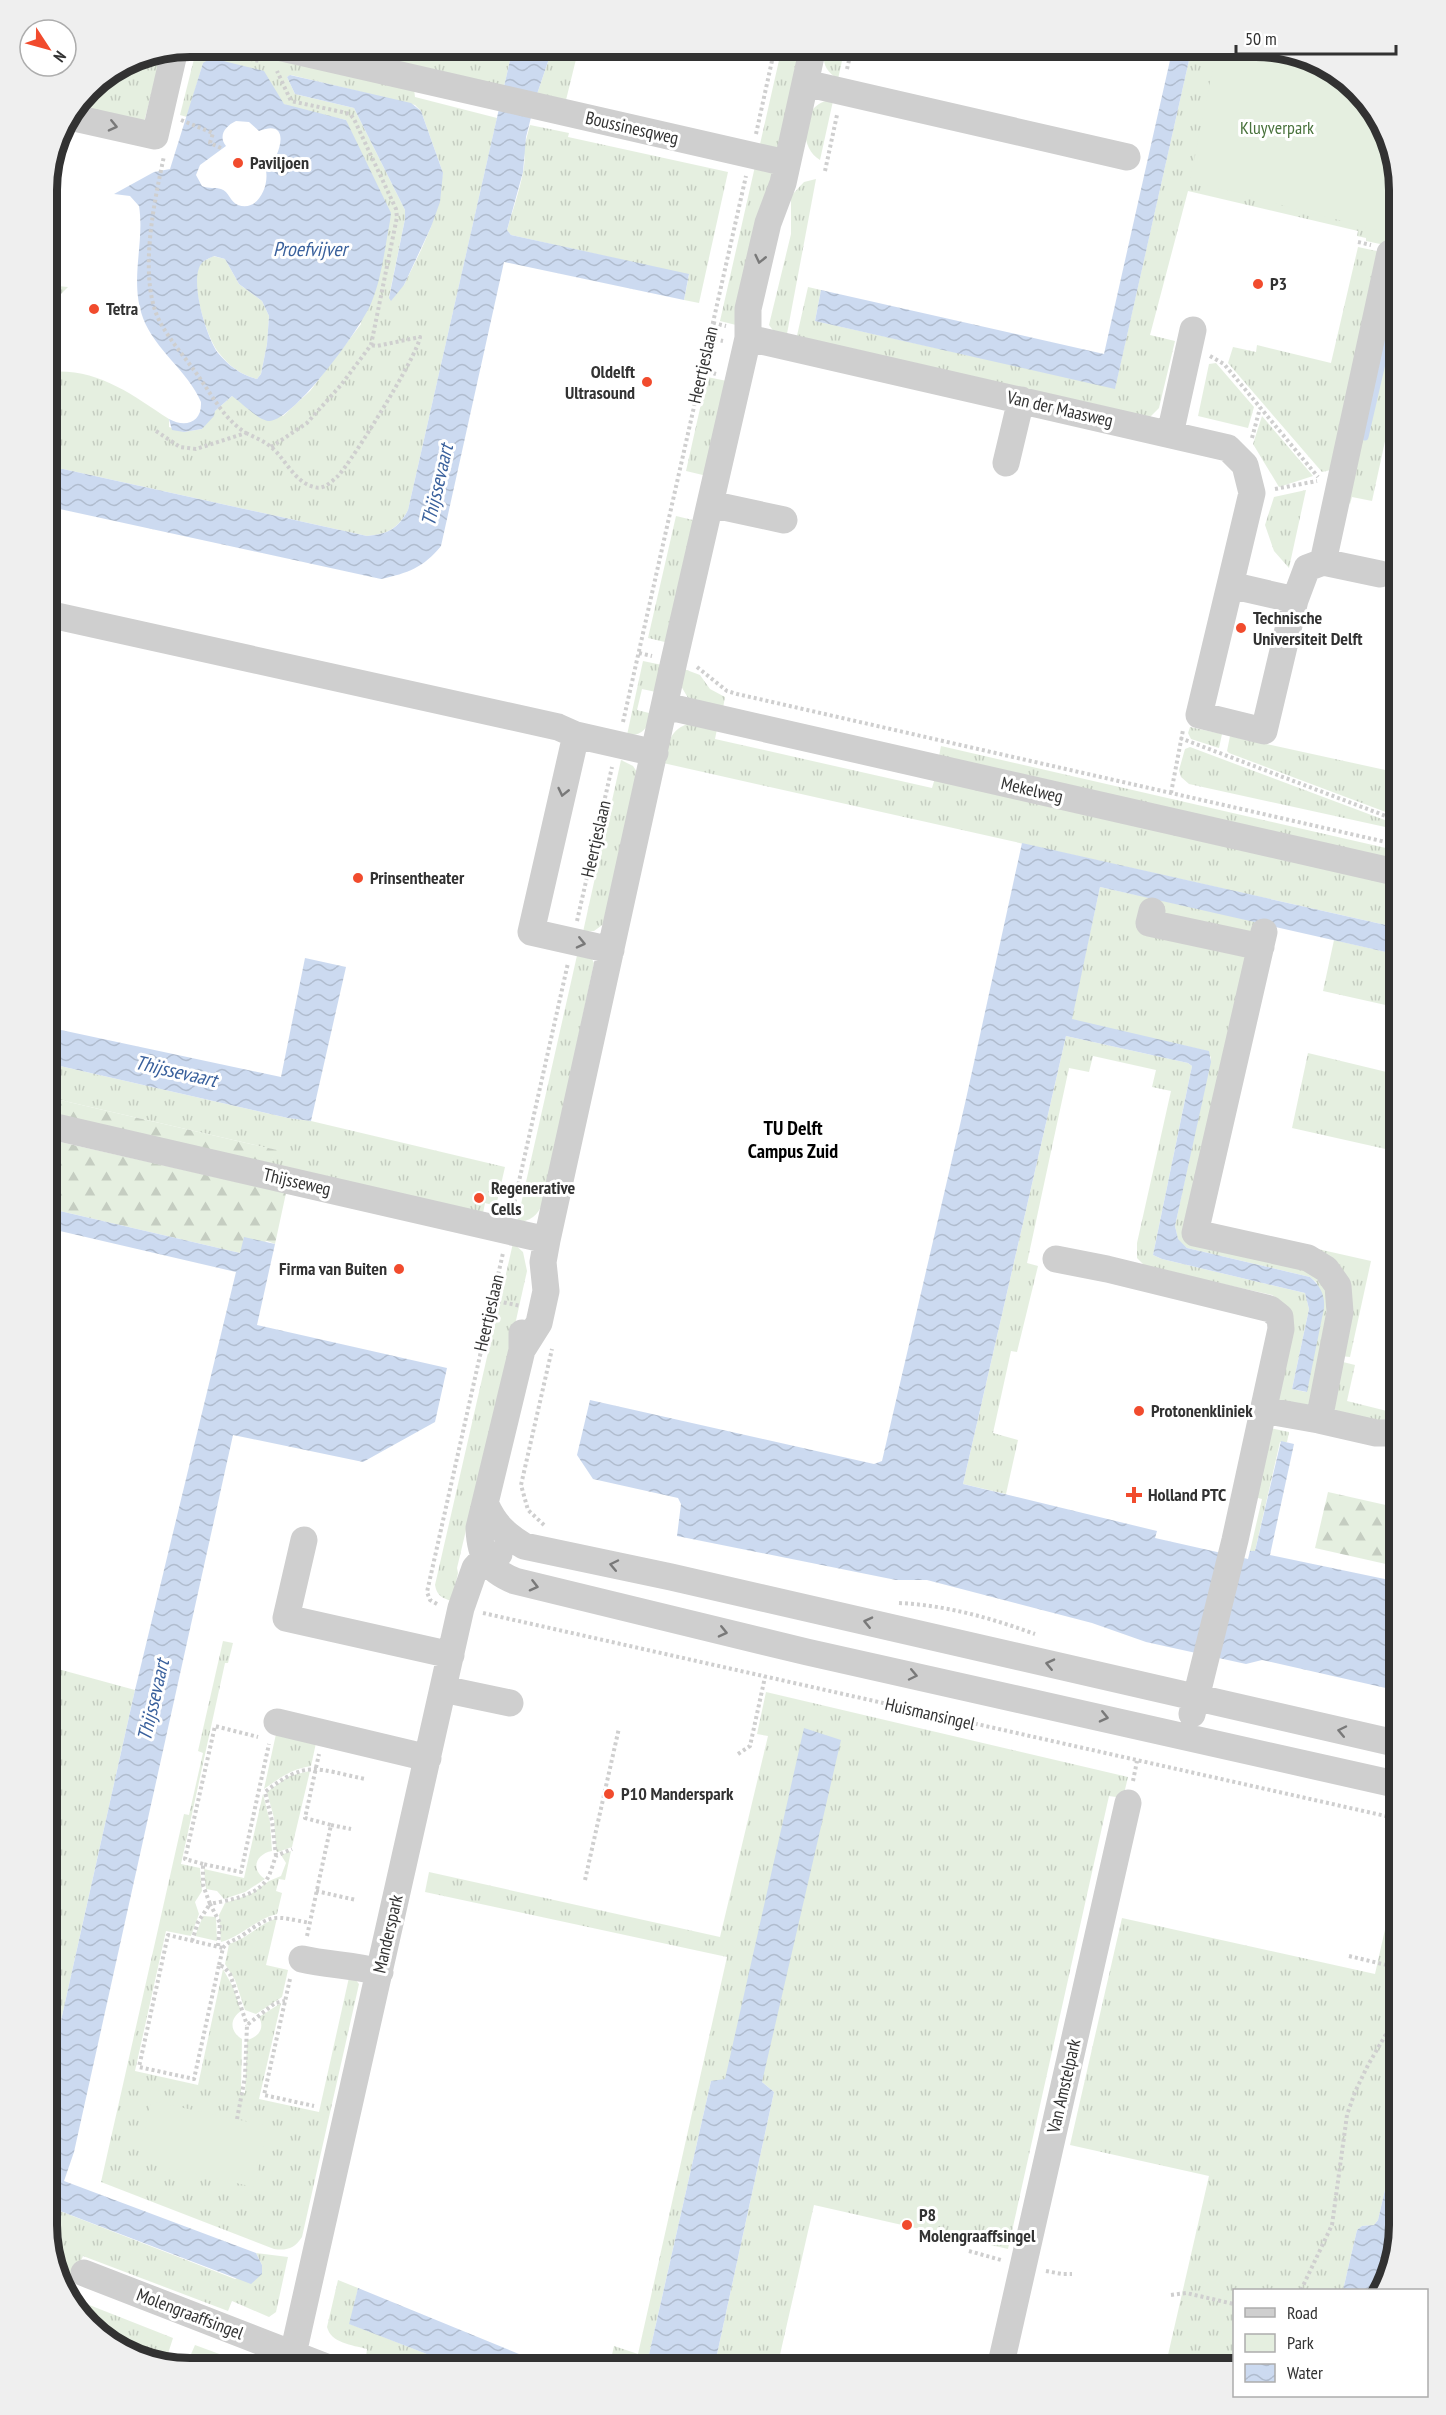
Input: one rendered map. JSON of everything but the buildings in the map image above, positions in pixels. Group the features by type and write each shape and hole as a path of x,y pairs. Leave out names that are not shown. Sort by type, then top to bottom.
{"street":[{"name":"Boussinesqweg","path":"288,57 477,93 751,155 785,173"},
{"name":"Heertjeslaan","path":"484,1558 479,1528 522,1350 522,1318 529,1289 545,1251 674,661 748,338 748,309 768,222 785,173 811,57"},
{"path":"77,119 160,142 174,58"},
{"path":"805,83 1127,157"},
{"path":"1323,562 1389,258"},
{"path":"1170,434 1193,330"},
{"name":"Van der Maasweg","path":"748,338 1228,448 1245,465 1252,493 1199,715"},
{"path":"1006,463 1021,400"},
{"path":"710,504 784,520"},
{"path":"1199,715 1264,731 1295,600 1307,568 1323,562 1380,574"},
{"path":"1230,585 1295,600"},
{"path":"57,616 558,727 576,735 655,753"},
{"name":"Mekelweg","path":"665,706 1389,871"},
{"path":"576,735 531,932 611,950"},
{"path":"1152,911 1149,923 1263,939 1195,1233 1308,1258 1326,1269 1338,1286 1340,1312 1319,1420"},
{"name":"Thijsseweg","path":"57,1127 508,1231 545,1251"},
{"path":"1056,1259 1107,1269 1270,1309 1280,1317 1281,1329 1235,1540 1187,1737"},
{"path":"1263,1410 1376,1433 1389,1433"},
{"path":"486,1505 494,1522 507,1536 524,1546 817,1610 1389,1742"},
{"path":"304,1540 286,1618 450,1655"},
{"path":"484,1558 524,1546"},
{"name":"Manderspark","path":"293,2354 461,1608 475,1568 484,1558"},
{"name":"Huismansingel","path":"484,1558 496,1571 515,1581 796,1649 1389,1783"},
{"path":"443,1689 510,1704"},
{"path":"269,1733 324,1733 428,1758"},
{"name":"Van Amstelpark","path":"1002,2358 1128,1803"},
{"path":"302,1959 332,1966 351,1965 380,1972"},
{"name":"Molengraaffsingel","path":"84,2273 303,2358"}],"path":[{"path":"272,447 307,423 342,385 371,345 395,227 396,209 354,119 350,114 342,111 291,102 278,57"},
{"name":"Heertjeslaan","path":"461,1608 434,1602 430,1600 427,1592 773,57"},
{"path":"179,120 213,133 210,143 223,149"},
{"path":"160,142 150,250 150,285 153,306 162,325 236,427 272,447 286,465 308,484 317,488 327,485 340,474 409,362 420,337 377,346 371,345"},
{"path":"1187,357 1213,356 1224,364 1321,481 1252,493"},
{"path":"156,431 180,447 196,449 246,433"},
{"name":"Mekelweg","path":"674,661 702,669 728,691 736,694 1389,843"},
{"path":"1171,794 1180,738 1186,723 1199,715"},
{"path":"1180,738 1389,817"},
{"name":"Huismansingel","path":"461,1608 1389,1817"},
{"path":"738,1754 750,1746 765,1677"},
{"path":"215,1726 269,1733 259,1790 241,1872 185,1859 215,1726"},
{"path":"585,1880 619,1728"},
{"path":"324,1733 305,1818 351,1829"},
{"path":"265,1792 288,1774 302,1769 316,1769 365,1779"},
{"path":"259,1790 265,1792"},
{"path":"192,1941 198,1922 210,1904 242,1896 267,1880 276,1856 272,1821 265,1792"},
{"path":"314,2106 264,2095 295,1957 302,1959 331,1825"},
{"path":"276,1856 292,1849"},
{"path":"203,1864 203,1885 220,1923 221,1947 194,2079 139,2067 168,1935 221,1947"},
{"path":"316,1891 356,1900"},
{"path":"221,1947 272,1917 309,1923"},
{"path":"1349,1956 1389,1965"},
{"path":"219,1965 230,1974 247,2025 245,2077 237,2120"},
{"path":"247,2025 275,2003 285,2001"},
{"path":"1301,2289 1332,2225 1347,2115 1368,2065 1389,2030"},
{"path":"1046,2271 1072,2274"},
{"path":"1171,2295 1186,2293 1233,2304"}],"green space":[{"path":"194,57 270,57 414,89 415,97 497,118 408,510 400,522 391,529 367,536 57,469 57,372 81,374 112,384 169,419 169,427 184,432 202,429 215,411 232,396 283,416 310,391 361,324 346,120 290,107 203,63 187,117 180,115","holes":["291,75 415,105 421,111 443,173 431,227 421,250 404,285 389,297 405,210 354,108 295,94 287,77"]},
{"path":"364,57 511,57 504,87"},
{"path":"550,57 577,57 566,100 537,94"},
{"path":"780,57 801,57 740,326 720,321"},
{"path":"824,57 843,57 838,79 825,66"},
{"path":"1190,57 1265,57 1299,64 1330,79 1356,102 1367,116 1379,139 1388,173 1389,246 1366,241 1366,238 1357,236 1358,231 1188,191 1150,335 1175,341 1159,408 1150,417 796,340 808,287 821,290 815,321 1115,388"},
{"name":"Kluyverpark","path":"1215,57 1265,57 1299,64 1330,79 1344,90 1367,116 1375,131 1388,173 1389,233 1190,181"},
{"path":"160,61 143,126 82,113 102,90 116,79 139,67"},
{"path":"826,101 833,101 820,160 808,146 805,128 811,111"},
{"path":"530,125 569,133 568,137 728,172 699,303 684,300 689,275 511,235 507,230 522,177 523,151"},
{"path":"816,179 786,339 775,333 769,325 791,234 791,196 804,182"},
{"path":"1358,247 1381,252 1331,470 1322,472 1228,363 1233,347 1256,352 1257,345 1331,363"},
{"path":"213,256 225,259 239,284 262,301 269,316 267,344 261,374 257,379 231,366 214,346 209,335 201,309 197,282 201,263"},
{"path":"57,286 68,287 57,298"},
{"path":"1389,308 1389,423 1372,501 1352,497 1350,504 1345,497"},
{"path":"1216,363 1254,407 1248,428 1198,416 1209,364"},
{"path":"707,377 727,381 707,476 686,471"},
{"path":"1262,416 1313,476 1279,487 1253,444"},
{"path":"1306,490 1289,568 1274,551 1265,525 1274,497"},
{"path":"676,516 697,521 669,643 648,638"},
{"path":"643,661 662,665 656,692 642,689 637,710 653,714 644,730 637,734 627,735"},
{"path":"684,669 700,675 710,689 725,697 723,708 688,698 681,686"},
{"path":"691,723 717,729 715,739 932,788 935,778 1389,883 1389,926 663,763 671,738 684,725"},
{"path":"1190,727 1222,734 1219,748 1191,739 1188,733"},
{"path":"1230,736 1389,771 1389,813 1229,753 1227,751"},
{"path":"941,746 1389,849 1389,860 939,756"},
{"path":"1190,747 1389,822 1389,828 1189,784 1181,777 1179,770 1185,749"},
{"path":"621,760 633,766 639,775 605,923 594,931 583,932"},
{"path":"1100,887 1259,922 1189,1237 1311,1265 1330,1282 1315,1409 1278,1399 1281,1301 1272,1295 1146,1267 1137,1258 1137,1243 1171,1091 1152,1087 1156,1070 1093,1056 1089,1072 1069,1068 1027,1263 1038,1266 1017,1352 1011,1351 993,1433 1018,1440 1006,1494 963,1484 1066,1036 1188,1063 1192,1066 1153,1255 1305,1293 1309,1309 1292,1389 1306,1392 1317,1283 1310,1277 1187,1248 1178,1240 1175,1226 1211,1057 1203,1050 1071,1020"},
{"path":"1334,940 1389,953 1389,1006 1323,991"},
{"path":"578,951 592,959 594,963 543,1203 533,1217 517,1222"},
{"path":"1308,1053 1389,1073 1389,1150 1292,1128"},
{"path":"57,1065 288,1118 311,1121 505,1167 496,1206 485,1203 483,1213 269,1166 276,1150 57,1099"},
{"path":"57,1099 277,1150 269,1166 57,1118"},
{"path":"57,1141 286,1193 275,1244 267,1241 240,1253 57,1210"},
{"path":"1264,1237 1371,1261 1350,1357 1340,1356 1349,1295"},
{"path":"513,1243 523,1252 527,1271 470,1527 467,1526 457,1568 452,1601 440,1596 435,1585"},
{"path":"1339,1361 1355,1365 1347,1401 1389,1412 1389,1429 1340,1418 1329,1401"},
{"path":"1270,1428 1289,1432 1287,1442 1280,1442 1255,1551 1250,1551 1262,1499 1254,1497"},
{"path":"1328,1492 1389,1506 1389,1565 1315,1548"},
{"path":"223,1641 233,1643 228,1663 225,1663 181,1864 200,1868 202,1891 195,1902 199,1914 191,1936 166,1931 135,2071 198,2085 223,1969 233,1987 241,2011 234,2018 232,2025 235,2033 242,2039 241,2092 245,2093 247,2040 260,2032 259,2017 281,2003 259,2099 319,2112 350,1973 359,1984 302,2237 296,2244 283,2250 274,2249 101,2182 184,1814 189,1815 203,1753 198,1751"},
{"path":"57,1669 135,1690 57,2038"},
{"path":"766,1692 1128,1777 1123,1798 1109,1796 1008,2249 814,2205 779,2358 716,2358 774,2092 762,2082 711,2081 648,2358 611,2358 614,2346 638,2354 727,1957 425,1892 429,1872 720,1937 768,1736 757,1734"},
{"path":"276,1734 316,1743 311,1766 292,1772 264,1789"},
{"path":"310,1771 292,1847 278,1852 276,1851 274,1818 267,1792 289,1776"},
{"path":"263,1794 270,1822 272,1851 262,1855 256,1867 265,1879 245,1892 224,1899 217,1891 206,1889 204,1869 244,1878"},
{"path":"291,1851 285,1880 279,1879 276,1891 282,1893 277,1914 221,1942 219,1915 225,1903 251,1894 269,1881 281,1876 286,1863 281,1855"},
{"path":"1389,1912 1389,2172 1378,2220 1374,2225 1362,2226 1357,2230 1343,2289 1233,2289 1233,2358 1167,2358 1209,2176 1070,2145 1122,1918 1375,1974"},
{"path":"203,1916 216,1917 217,1941 195,1936"},
{"path":"277,1918 266,1965 288,1970 282,1997 256,2014 245,2010 235,1980 225,1964 229,1944"},
{"path":"151,2101 268,2126 254,2187 138,2161"},
{"path":"57,2210 235,2279 262,2265 256,2253 288,2257 276,2312 269,2317 232,2301 228,2311 83,2256 70,2283 58,2242"},
{"path":"338,2280 358,2288 350,2324 437,2358 366,2358 367,2349 337,2340 327,2327"},
{"path":"81,2302 173,2338 167,2356 147,2351 116,2336 102,2325"},
{"path":"195,2345 230,2358 189,2358"}],"water":[{"name":"Thijssevaart","path":"511,57 550,57 526,137 523,172 507,230 511,235 689,274 684,300 504,262 441,546 428,560 414,568 381,579 57,508 57,469 367,536 381,534 392,529 408,510"},
{"path":"1171,57 1190,57 1115,389 815,321 821,290 1104,354"},
{"name":"Proefvijver","path":"211,58 264,71 284,104 346,120 391,213 381,272 372,301 356,330 311,389 281,416 270,421 256,415 232,396 215,411 214,416 202,429 184,432 172,430 169,419 181,423 191,422 199,415 201,402 188,380 148,330 137,290 139,206 130,196 114,194 154,172 170,169 203,63","holes":["236,121 249,122 259,131 270,128 280,134 276,157 266,171 264,190 256,201 245,206 235,204 224,190 202,186 196,175 200,165 226,146 223,139 224,132","214,256 225,259 239,284 262,301 269,316 267,344 261,374 257,379 226,362 214,346 204,322 198,294 198,271 202,263"]},
{"path":"290,75 411,103 421,111 443,173 440,202 404,285 391,301 389,298 405,210 354,108 295,94 287,77"},
{"path":"1022,843 1389,926 1389,953 1100,887 1072,1019 1209,1051 1211,1062 1175,1226 1178,1239 1187,1248 1310,1277 1317,1284 1323,1294 1324,1308 1307,1392 1292,1389 1309,1309 1305,1293 1153,1255 1192,1066 1188,1063 1066,1036 963,1484 1157,1531 1155,1538 1248,1559 1250,1551 1255,1551 1281,1441 1294,1444 1270,1555 1389,1580 1389,1689 1262,1660 1246,1664 1146,1642 1092,1623 927,1580 896,1580 677,1536 681,1504 678,1498 593,1479 577,1455 590,1400 874,1464 882,1461 966,1099"},
{"name":"Thijssevaart","path":"305,958 346,967 311,1121 288,1118 57,1065 57,1029 281,1077"},
{"name":"Thijssevaart","path":"57,1210 240,1253 244,1237 275,1244 257,1325 447,1368 435,1422 363,1462 233,1435 74,2152 64,2181 256,2253 262,2265 262,2274 251,2284 57,2210 57,2038 135,1690 236,1272 57,1230"},
{"path":"804,1728 841,1740 762,2082 774,2092 716,2358 648,2358 711,2081 725,2079"},
{"path":"1389,2172 1388,2242 1379,2276 1372,2289 1343,2289 1357,2230 1362,2226 1374,2225 1378,2220"},
{"path":"358,2288 529,2358 437,2358 349,2324"}],"waterway":[{"path":"1365,437 1389,333"}],"place":[{"name":"Paviljoen","path":"238,163"},
{"name":"P3","path":"1258,284"},
{"name":"Tetra","path":"94,309"},
{"name":"Oldelft Ultrasound","path":"647,382"},
{"name":"Technische Universiteit Delft","path":"1241,628"},
{"name":"Prinsentheater","path":"358,878"},
{"name":"Regenerative Cells","path":"479,1198"},
{"name":"Firma van Buiten","path":"399,1269"},
{"name":"Protonenkliniek","path":"1139,1411"},
{"name":"Holland PTC","path":"1134,1495"},
{"name":"P10 Manderspark","path":"609,1794"},
{"name":"P8 Molengraaffsingel","path":"907,2225"}],"district":[{"name":"TU Delft Campus Zuid","path":"793,1140"}]}
